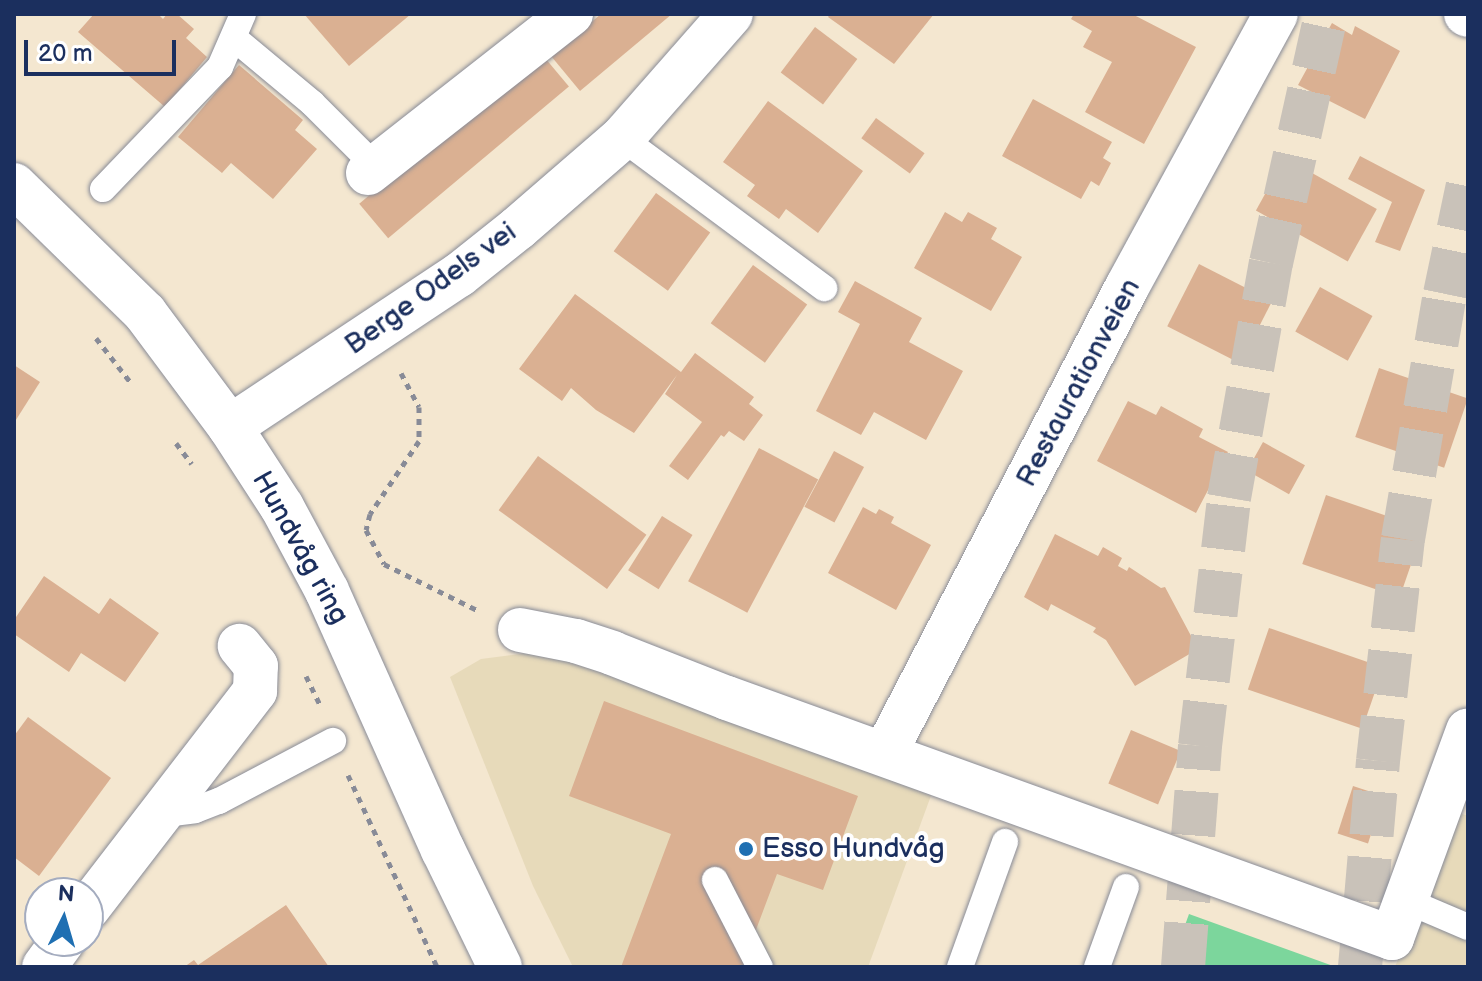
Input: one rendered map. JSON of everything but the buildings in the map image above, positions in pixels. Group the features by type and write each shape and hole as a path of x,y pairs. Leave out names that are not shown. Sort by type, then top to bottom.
{"street":[{"path":"372,170 571,14"},
{"name":"Berge Odels vei","path":"230,427 459,275 622,138 731,14"},
{"name":"Restaurationveien","path":"885,753 1127,287 1276,14"},
{"name":"Hundvåg ring","path":"14,185 145,313 230,427 282,507 327,591 443,850 500,967"},
{"path":"520,630 612,653 1139,849 1392,938 1468,730"},
{"path":"104,886 255,691 256,666 240,646"}],"lane":[{"path":"103,189 220,67 239,26 372,170"},
{"path":"622,138 824,288"},
{"path":"157,815 195,810 219,801 333,741"},
{"path":"960,967 1005,842"},
{"path":"715,880 760,967"},
{"path":"1097,967 1126,887"},
{"path":"1407,901 1468,927"}],"path":[{"path":"379,328 419,407 421,425 419,441 409,461 370,514 366,530 372,546 384,564 520,630"}],"shaded area":[{"path":"536,652 601,669 932,793 868,967 573,967 533,886 450,677 481,659"},
{"path":"1454,811 1468,816 1468,967 1395,967"}],"green space":[{"path":"1189,914 1336,967 1170,967"}],"tunnel":[{"path":"1183,967 1200,746 1229,498 1271,263 1326,14"},
{"path":"1360,967 1378,761 1403,539 1445,294 1468,185"}],"place":[{"name":"Esso Hundvåg","path":"746,849"}]}
